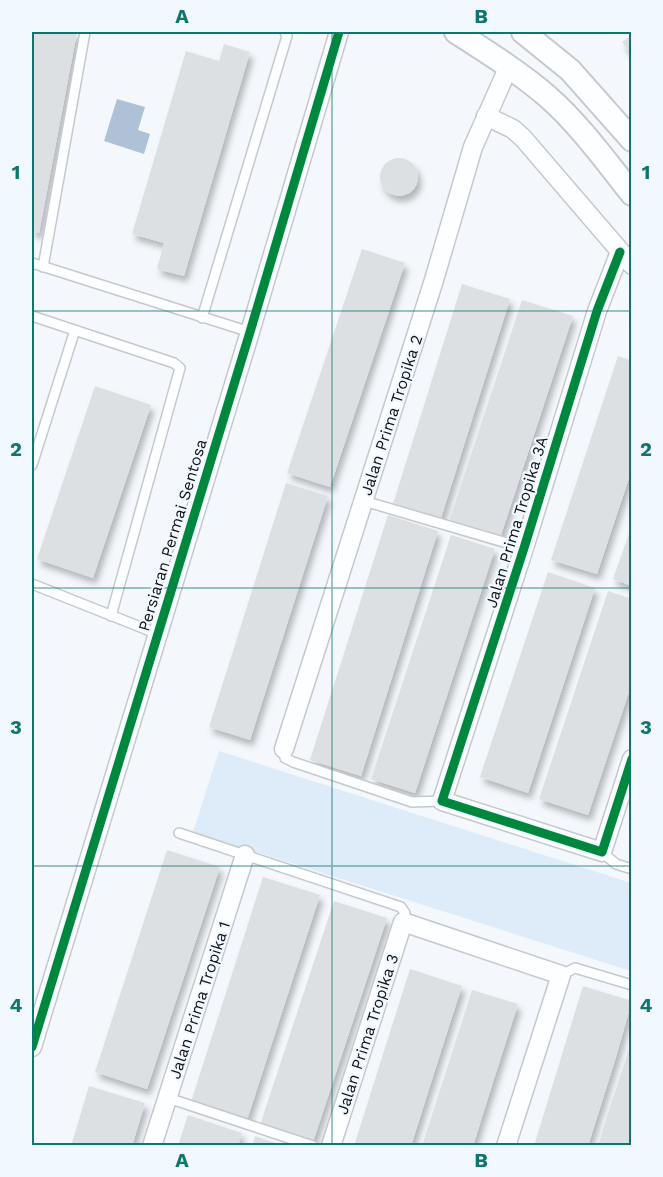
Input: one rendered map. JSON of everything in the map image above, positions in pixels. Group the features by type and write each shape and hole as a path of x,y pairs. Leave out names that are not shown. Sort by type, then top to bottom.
{"street":[{"name":"Persiaran Permai Sentosa","path":"32,1047 339,32"},
{"path":"456,32 505,75 548,97 587,136 632,194"},
{"path":"523,32 570,70 632,140"},
{"name":"Jalan Prima Tropika 2","path":"284,749 364,501 473,147 505,75"},
{"path":"486,116 513,129 523,138 626,258"},
{"name":"Jalan Prima Tropika 3A","path":"442,801 525,548 597,310 626,258"},
{"path":"442,801 602,852 632,759"},
{"name":"Jalan Prima Tropika 1","path":"152,1146 245,855"},
{"path":"404,922 561,975 506,1146"},
{"name":"Jalan Prima Tropika 3","path":"331,1146 404,922"}],"lane":[{"path":"43,267 85,32"},
{"path":"202,318 287,36 285,32"},
{"path":"32,263 250,332"},
{"path":"32,316 174,363 180,368 111,616"},
{"path":"32,465 75,330"},
{"path":"364,501 525,548"},
{"path":"32,584 158,634"},
{"path":"284,749 285,758 293,762 401,799 412,802 442,801"},
{"path":"179,833 401,907 405,913 404,922"},
{"path":"602,852 616,864 632,868"},
{"path":"561,975 575,968 632,985"},
{"path":"168,1098 313,1146"}],"shaded area":[{"path":"117,99 145,107 138,130 150,134 144,154 104,141"},
{"path":"219,751 631,883 631,971 193,832"}],"building":[{"path":"32,32 77,32 39,233 32,232"},
{"path":"632,35 632,55 622,42"},
{"path":"224,44 250,52 184,276 157,269 164,243 132,234 186,51 219,61"},
{"path":"399,158 406,159 412,164 417,170 417,184 412,190 406,195 399,196 392,195 386,190 381,184 380,177 381,170 386,164 392,159"},
{"path":"362,249 405,263 330,487 287,473"},
{"path":"462,284 510,299 441,518 393,504"},
{"path":"522,300 573,316 500,538 449,521"},
{"path":"618,356 632,361 632,469 597,574 551,560"},
{"path":"95,386 151,405 93,578 37,559"},
{"path":"286,483 328,496 250,740 209,727"},
{"path":"388,515 438,531 361,776 310,760"},
{"path":"632,525 632,586 613,579"},
{"path":"451,535 495,549 415,793 371,779"},
{"path":"548,572 595,588 528,793 480,777"},
{"path":"608,591 632,599 632,683 588,815 539,799"},
{"path":"167,850 220,867 147,1089 95,1072"},
{"path":"263,877 320,895 247,1120 191,1102"},
{"path":"334,901 387,918 313,1142 260,1125"},
{"path":"410,969 462,986 411,1146 354,1146"},
{"path":"583,986 632,1001 616,1057 588,1146 534,1146"},
{"path":"472,990 518,1004 473,1146 422,1146"},
{"path":"631,1043 632,1146 598,1146 607,1116"},
{"path":"89,1086 145,1103 132,1146 71,1146"},
{"path":"188,1115 242,1133 238,1146 178,1146"},
{"path":"255,1136 281,1145 281,1146 252,1146"}],"cycle path":[{"path":"32,1047 339,32"},
{"path":"620,252 597,311 524,548 442,801 602,852 632,759"}]}
